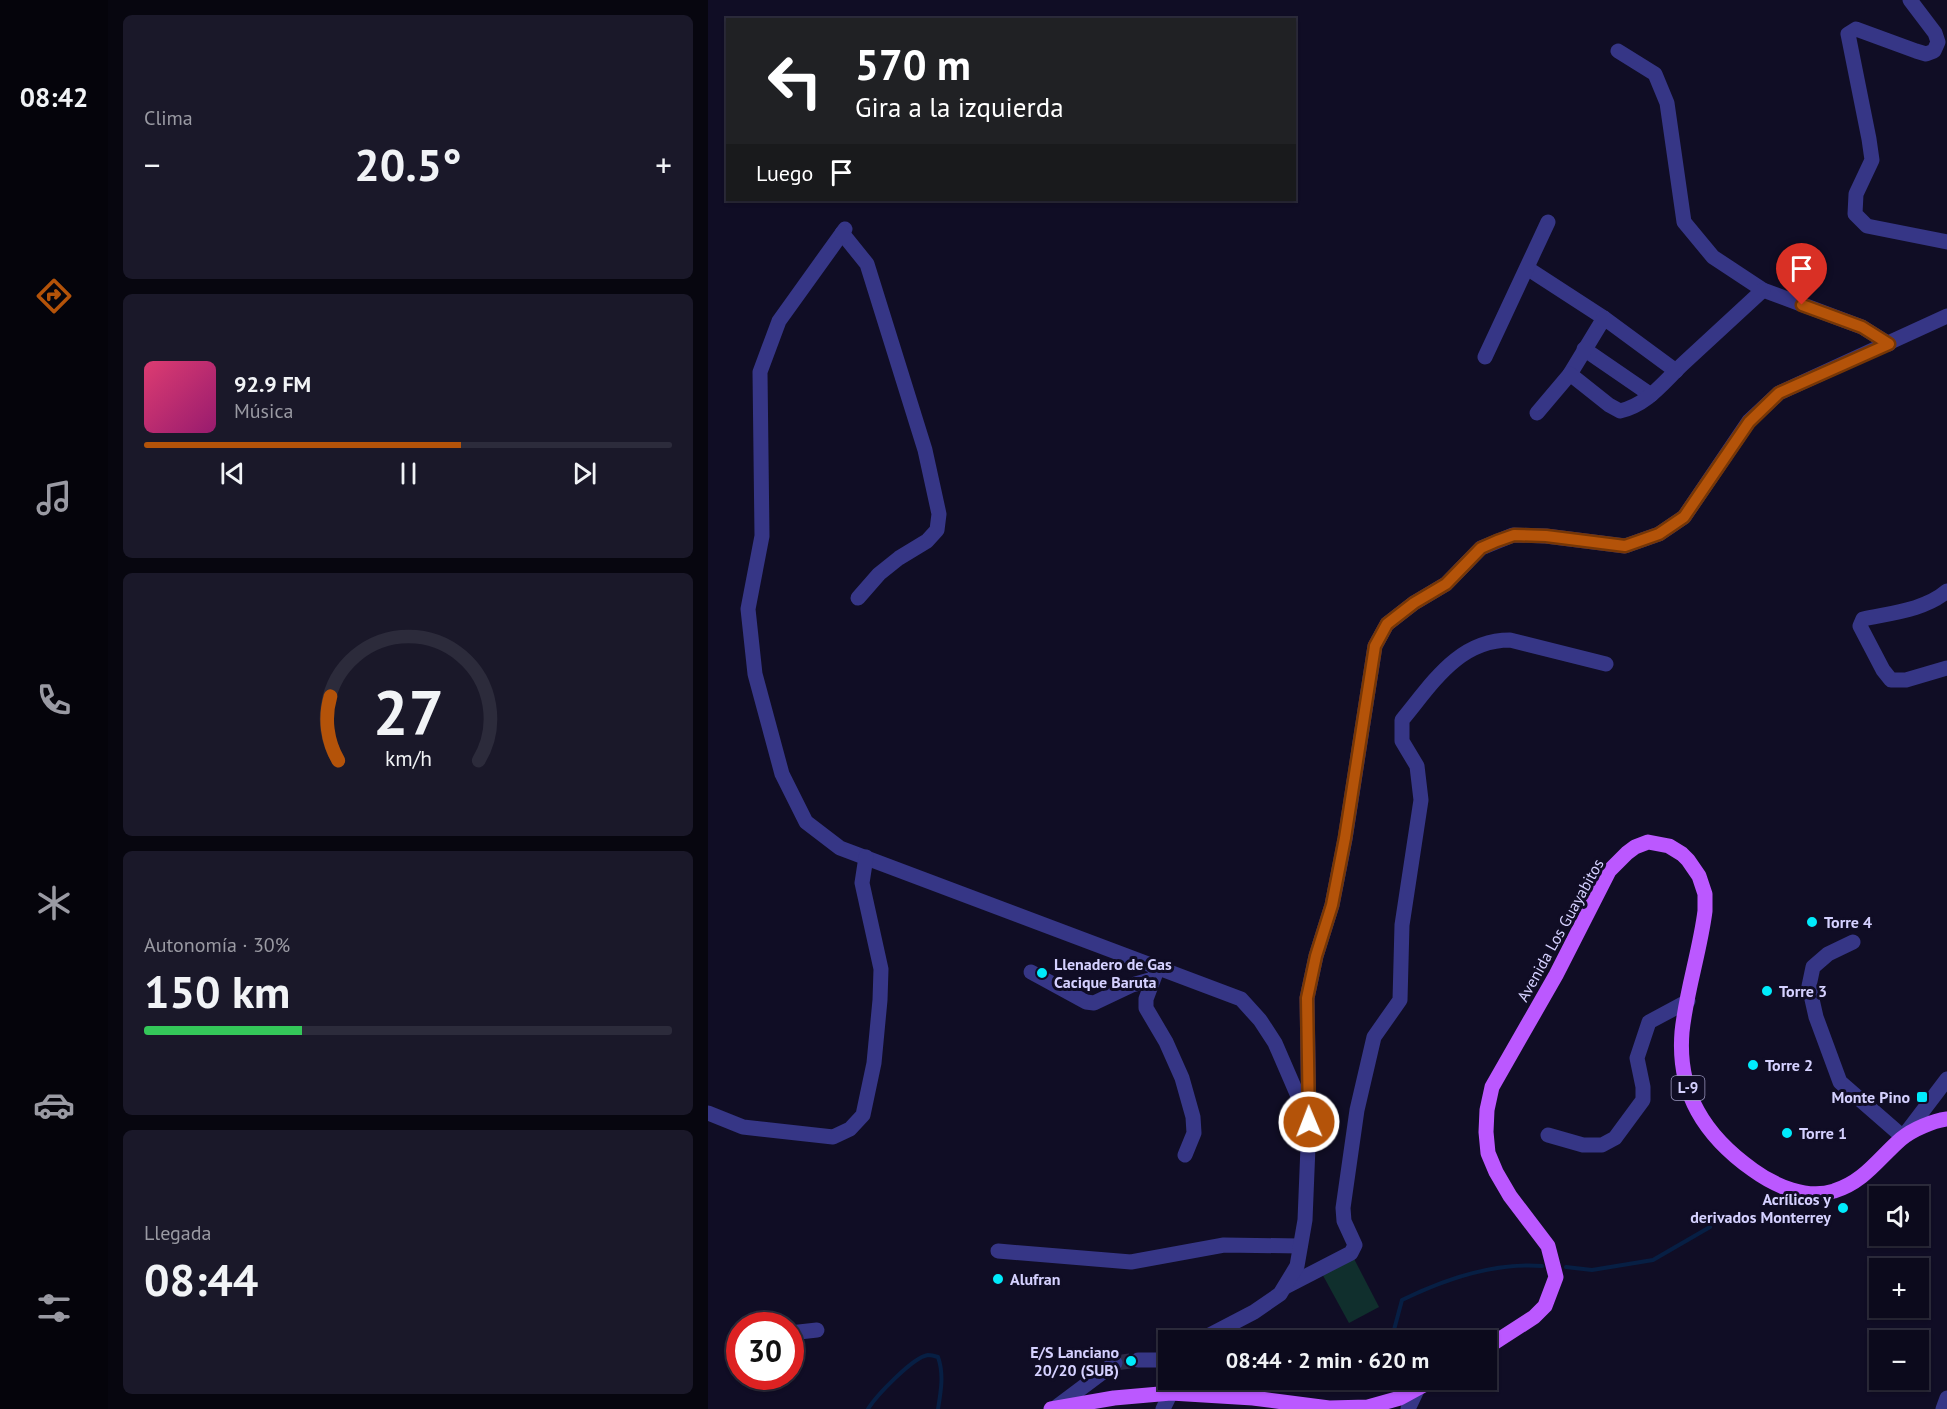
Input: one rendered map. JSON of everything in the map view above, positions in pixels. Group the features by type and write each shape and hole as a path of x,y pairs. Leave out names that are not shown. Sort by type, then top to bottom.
{"main road":[{"name":"Avenida Los Guayabitos","path":"1497,1341 1534,1317 1545,1306 1556,1277 1548,1246 1510,1196 1488,1153 1486,1121 1492,1087 1556,975 1609,872 1627,853 1642,844 1663,844 1675,849 1688,860 1703,886 1706,902 1704,920 1682,1032 1683,1063 1695,1107 1707,1128 1726,1149 1762,1176 1799,1192 1830,1193 1850,1186 1871,1170 1903,1137 1930,1124 1947,1119"},
{"path":"1053,1408 1158,1390"},
{"path":"1196,1390 1317,1407 1349,1408 1384,1403 1406,1390"}],"street":[{"path":"1910,0 1935,33 1938,42 1934,51 1926,54 1856,29 1848,34 1872,160 1856,194 1855,214 1867,226 1947,242"},
{"path":"1618,51 1656,74 1667,103 1684,222 1713,257 1763,290 1862,327 1889,344"},
{"path":"1485,357 1548,222"},
{"path":"858,598 879,574 899,558 927,541 937,530 939,514 925,450 867,264 844,231 779,321 760,372 762,537 748,609 755,674 782,774 806,822 840,848 1155,973 1241,999 1260,1020 1275,1043 1309,1122"},
{"path":"1527,268 1604,318 1676,371"},
{"path":"1570,374 1620,411 1641,403 1763,290"},
{"path":"1220,1330 1254,1312 1281,1294 1297,1266 1305,1220 1309,1122 1307,998 1316,956 1332,905 1345,838 1375,646 1387,624 1414,603 1446,584 1481,548 1514,535 1546,536 1625,546 1659,534 1684,517 1749,422 1779,393 1947,316"},
{"path":"1537,413 1570,374 1604,318"},
{"path":"1584,349 1651,395"},
{"path":"1947,591 1941,597 1917,607 1863,619 1860,626 1883,670 1891,680 1906,680 1947,668"},
{"path":"1285,1287 1351,1253 1355,1245 1344,1221 1342,1208 1357,1110 1374,1037 1400,1000 1402,925 1421,800 1417,766 1402,741 1402,720 1442,669 1472,648 1496,640 1510,640 1606,664"},
{"path":"708,1113 743,1127 833,1137 850,1129 863,1115 874,1063 881,969 862,883 866,857"},
{"path":"1853,942 1828,954 1813,967 1809,986 1816,1017 1840,1082 1903,1137 1947,1079"},
{"path":"1031,972 1086,1002 1094,1003 1155,973"},
{"path":"1155,973 1146,1008 1166,1042 1178,1069 1193,1117 1194,1133 1185,1155"},
{"path":"1548,1135 1583,1145 1602,1145 1615,1137 1643,1100 1637,1058 1649,1022 1688,1001"},
{"path":"998,1251 1131,1262 1224,1245 1300,1246"},
{"path":"804,1331 817,1330"},
{"path":"1138,1360 1158,1360"},
{"path":"1053,1408 1115,1363"},
{"path":"1163,1409 1172,1390"},
{"path":"1408,1409 1413,1390"},
{"path":"1943,1409 1947,1398"}],"green space":[{"path":"1351,1253 1379,1307 1349,1323 1320,1270"}],"waterway":[{"path":"1566,1267 1592,1270 1653,1260 1710,1227"},
{"path":"1394,1330 1402,1300 1435,1285 1488,1269 1524,1265 1542,1266"},
{"path":"868,1409 913,1362 928,1355 938,1357 940,1363 941,1383 938,1409"}],"tunnel":[{"path":"1115,1363 1138,1360"}],"place":[{"name":"Torre 4","path":"1812,922"},
{"name":"Llenadero de Gas Cacique Baruta","path":"1042,973"},
{"name":"Torre 3","path":"1767,991"},
{"name":"Torre 2","path":"1753,1065"},
{"name":"Monte Pino","path":"1922,1097"},
{"name":"Torre 1","path":"1787,1133"},
{"name":"Acrílicos y derivados Monterrey","path":"1843,1208"},
{"name":"Alufran","path":"998,1279"},
{"name":"E/S Lanciano 20/20 (SUB)","path":"1131,1361"}],"route":[{"path":"1309,1122 1307,998 1316,956 1332,905 1345,838 1375,646 1387,624 1414,603 1446,584 1481,548 1514,535 1546,536 1625,546 1659,534 1684,517 1749,422 1779,393 1889,344 1862,327 1802,305"}]}
